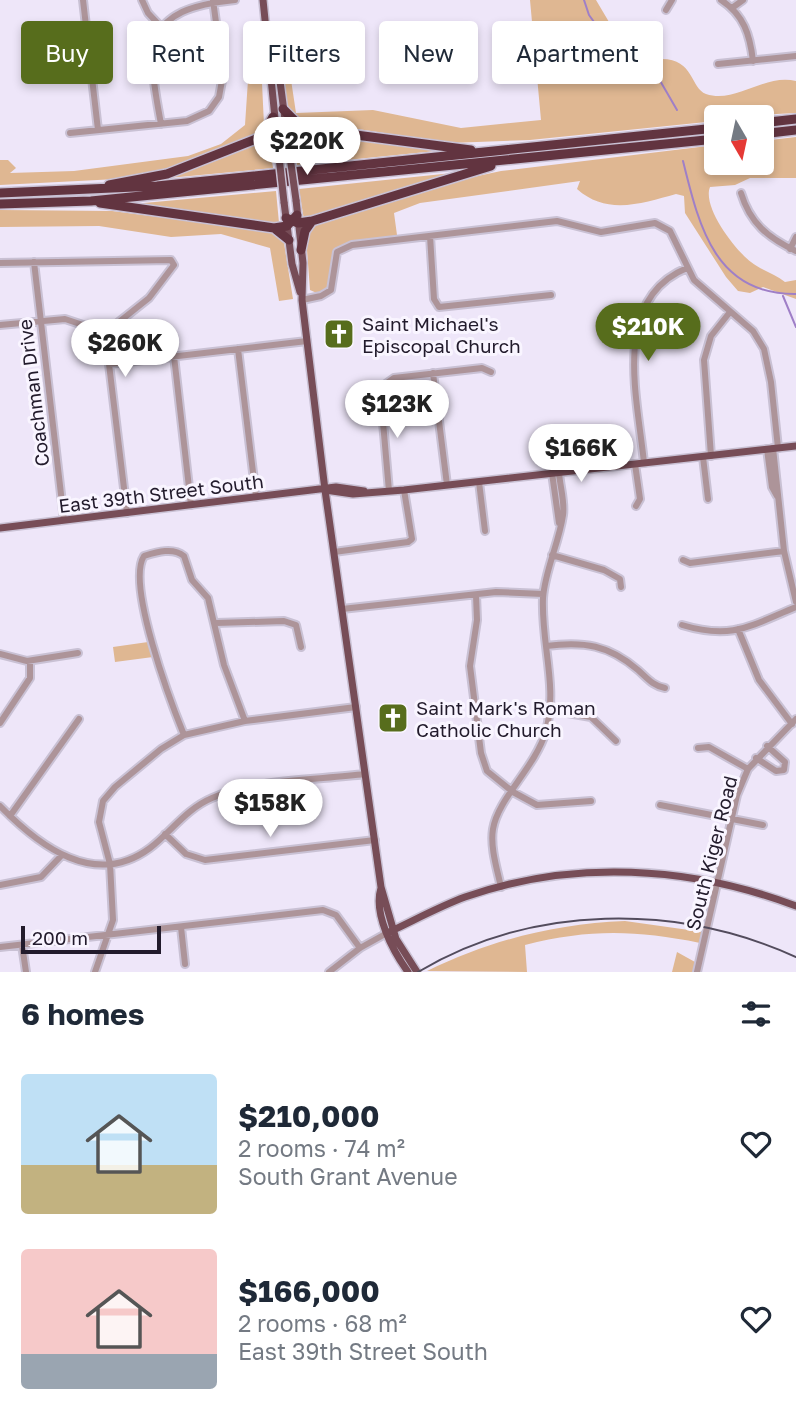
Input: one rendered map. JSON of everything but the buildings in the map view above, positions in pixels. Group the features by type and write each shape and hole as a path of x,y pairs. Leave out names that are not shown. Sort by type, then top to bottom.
{"highway":[{"path":"283,109 302,128"},
{"path":"261,137 273,117"},
{"path":"774,122 796,119"},
{"path":"94,190 167,174 261,137 281,135 302,128 483,152"},
{"path":"0,193 157,186 704,129"},
{"path":"774,133 796,130"},
{"path":"0,204 91,201 704,140"},
{"path":"91,201 274,228 292,221 312,222 508,160"},
{"path":"301,250 306,231 312,222"},
{"path":"274,228 289,240"}],"main road":[{"path":"263,0 266,21"},
{"path":"269,84 273,117 290,157 296,200 289,240 302,300 325,490 375,840 381,887 379,899 408,972"},
{"path":"280,84 283,109 279,158 284,202 301,250 302,300"},
{"name":"East 39th Street South","path":"0,528 336,487 365,491 404,490 796,446"},
{"path":"390,931 437,908 501,887 558,876 608,872 666,874 719,882 796,905"},
{"path":"402,957 417,972"}],"street":[{"path":"83,0 98,130"},
{"path":"142,0 148,13 156,21"},
{"path":"169,21 184,9 214,1 235,0"},
{"path":"666,10 671,0"},
{"path":"721,0 732,8 749,35 753,61"},
{"path":"732,8 743,0"},
{"path":"70,133 161,124 200,117 213,107 222,88 223,75 214,1"},
{"path":"719,64 796,56"},
{"path":"155,84 161,124"},
{"path":"741,193 748,212 760,229 793,250 796,237"},
{"path":"302,300 321,296 331,289 334,280 334,258 344,247 557,221 601,232 655,223 670,231 687,268 705,291 753,331 767,357 773,448 772,487 776,496 796,605 738,629 708,633 682,625"},
{"path":"430,236 434,299 444,308 551,295"},
{"path":"0,263 171,260 173,265 155,292 100,337"},
{"name":"Coachman Drive","path":"34,262 64,520"},
{"path":"644,463 634,355 636,331 642,310 655,291 670,277 687,268"},
{"path":"708,499 704,360 711,336 730,312"},
{"path":"0,325 74,321 100,337 109,364 127,513"},
{"path":"109,364 307,341"},
{"path":"238,349 256,497"},
{"path":"174,356 191,505"},
{"path":"389,491 378,397 380,388 394,377 482,368 491,372"},
{"path":"433,373 447,485"},
{"path":"635,464 640,499 636,506"},
{"path":"501,887 492,832 497,816 537,754 550,710 552,685 546,646 543,594 560,524 556,473"},
{"path":"479,482 485,531"},
{"path":"334,552 402,544 412,539 404,490"},
{"path":"683,561 690,563 784,551"},
{"path":"184,735 164,685 143,612 139,573 144,556 179,552 184,556 192,580 208,598 224,665 245,721"},
{"path":"552,555 604,570 620,579 621,587"},
{"path":"342,609 476,595 543,594"},
{"path":"476,595 477,620 470,666 483,762 494,779 537,805 591,801"},
{"path":"216,623 284,621 296,625 302,647"},
{"path":"738,629 759,680 794,721"},
{"path":"546,646 575,642 602,646 623,657 656,687 665,688"},
{"path":"0,654 14,660 30,661 78,653"},
{"path":"0,723 30,678 30,661"},
{"path":"95,972 113,920 110,864 100,828 103,801 114,787 161,749 184,735 245,721 356,707"},
{"path":"550,710 591,717 616,741"},
{"path":"10,816 79,719"},
{"name":"South Kiger Road","path":"697,972 732,820 748,769 767,746 794,721"},
{"path":"756,758 776,771 784,770 785,762 767,746"},
{"path":"698,748 709,747 748,769"},
{"path":"0,806 61,856 87,864 110,864 142,853 194,808 225,792 365,774"},
{"path":"660,805 763,825"},
{"path":"165,834 186,854 205,860 375,840"},
{"path":"0,885 41,877 61,856"},
{"path":"0,947 323,910 336,915 360,948"},
{"path":"181,927 185,964"},
{"path":"329,972 360,948 390,931"},
{"path":"22,945 26,972"}],"shaded area":[{"path":"530,0 596,0 608,21 532,21"},
{"path":"663,59 683,66 701,91 717,96 773,81 796,81 796,113 774,114 774,105 704,105 704,122 530,140 450,143 305,121 291,112 283,84 292,84 296,113 373,110 461,128 541,120 538,84 663,84"},
{"path":"248,84 262,84 264,125 259,133 244,141 158,172 117,179 0,185 0,160 8,160 16,168 10,173 74,171 188,156 221,144 245,125"},
{"path":"293,130 446,150 297,165"},
{"path":"796,137 796,178 750,178 735,185 710,187 709,195 715,216 737,248 755,265 785,282 796,280 796,299 763,287 750,293 738,291 685,213 684,196 676,194 638,203 613,205 600,202 577,189 580,181 420,203 394,213 397,235 336,248 329,285 319,294 310,290 306,237 317,224 455,181 501,171 704,146 704,175 774,175 774,140"},
{"path":"269,141 273,168 158,179 260,142"},
{"path":"462,172 304,220 299,189"},
{"path":"276,191 279,223 276,224 133,204"},
{"path":"0,210 112,211 268,231 282,238 284,243 293,299 279,301 270,248 221,234 171,237 99,226 0,227"},
{"path":"148,642 153,657 115,662 113,647"},
{"path":"625,921 703,932 700,943 612,933 570,936 525,945 527,972 427,971 499,942 548,930"},
{"path":"677,952 695,962 694,972 672,972"}],"waterway":[{"path":"584,0 589,15 607,40 635,63 655,72 677,110"},
{"path":"683,161 704,232 729,269 746,283 769,291 796,294"},
{"path":"783,296 796,327"}],"railway":[{"path":"418,972 462,950 508,933 556,923 605,919 654,920 703,927 750,939 796,957"}],"place":[{"name":"Saint Michael's Episcopal Church","path":"339,334"},
{"name":"Saint Mark's Roman Catholic Church","path":"393,718"}]}
